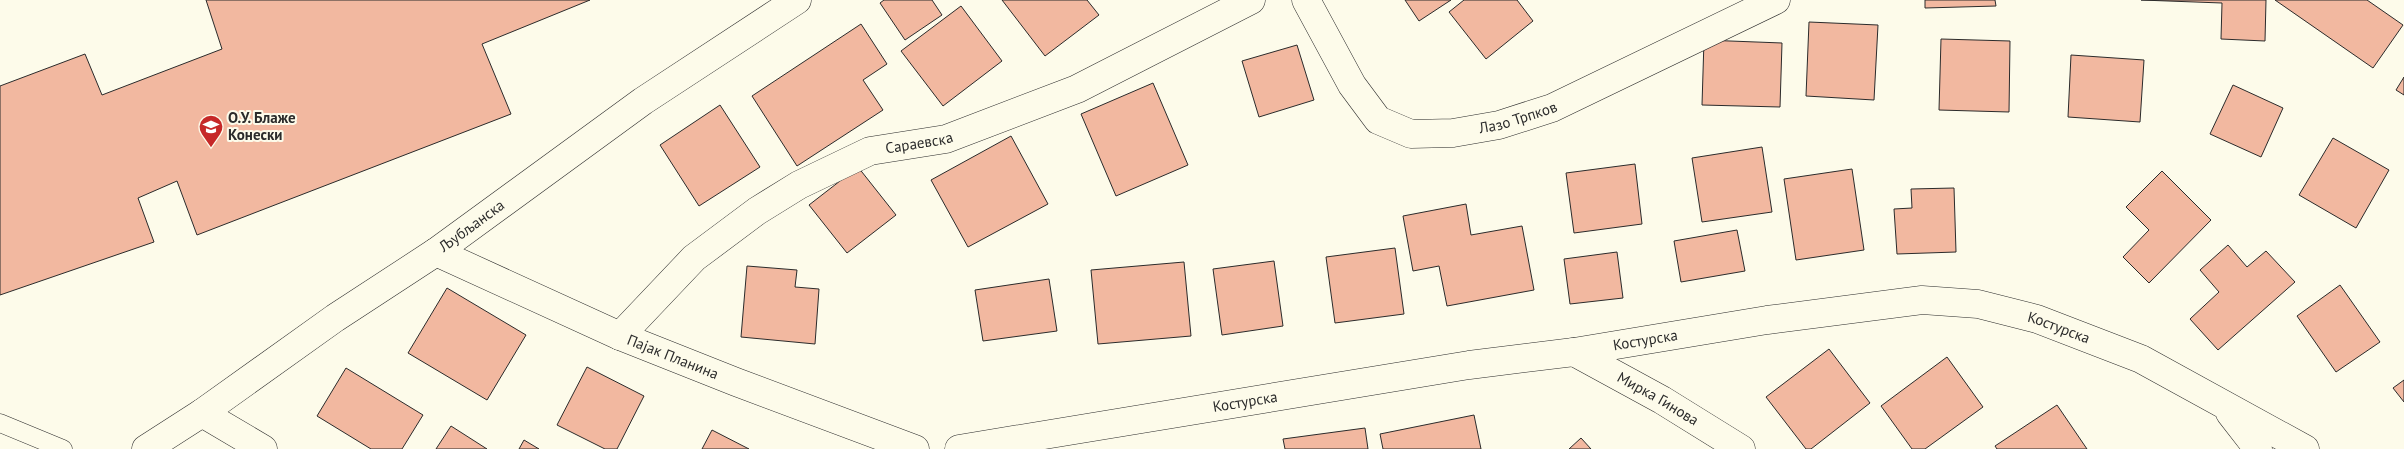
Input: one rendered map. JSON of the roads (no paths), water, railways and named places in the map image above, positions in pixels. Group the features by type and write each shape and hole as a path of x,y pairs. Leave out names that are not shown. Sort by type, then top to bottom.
{"street":[{"name":"Љубљанска","path":"146,449 202,413 335,318 436,252 643,101 797,0"},
{"name":"Сараевска","path":"620,336 694,258 757,211 798,185 870,152 946,139 1077,89 1251,0"},
{"name":"Лазо Трпков","path":"1306,0 1352,85 1378,120 1411,134 1454,133 1499,125 1552,108 1776,0"},
{"name":"Пајак Планина","path":"436,252 620,336 915,449"},
{"name":"Костурска","path":"958,449 1470,365 1574,352 1767,320 1922,300 1978,304 2037,319 2141,359 2305,449"},
{"name":"Мирка Гинова","path":"1574,352 1662,400 1741,449"},
{"path":"2225,405 2258,449"},
{"path":"202,413 264,449"}],"lane":[{"path":"0,423 63,449"}],"place":[{"name":"О.У. Блаже Конески","path":"211,148"}]}
